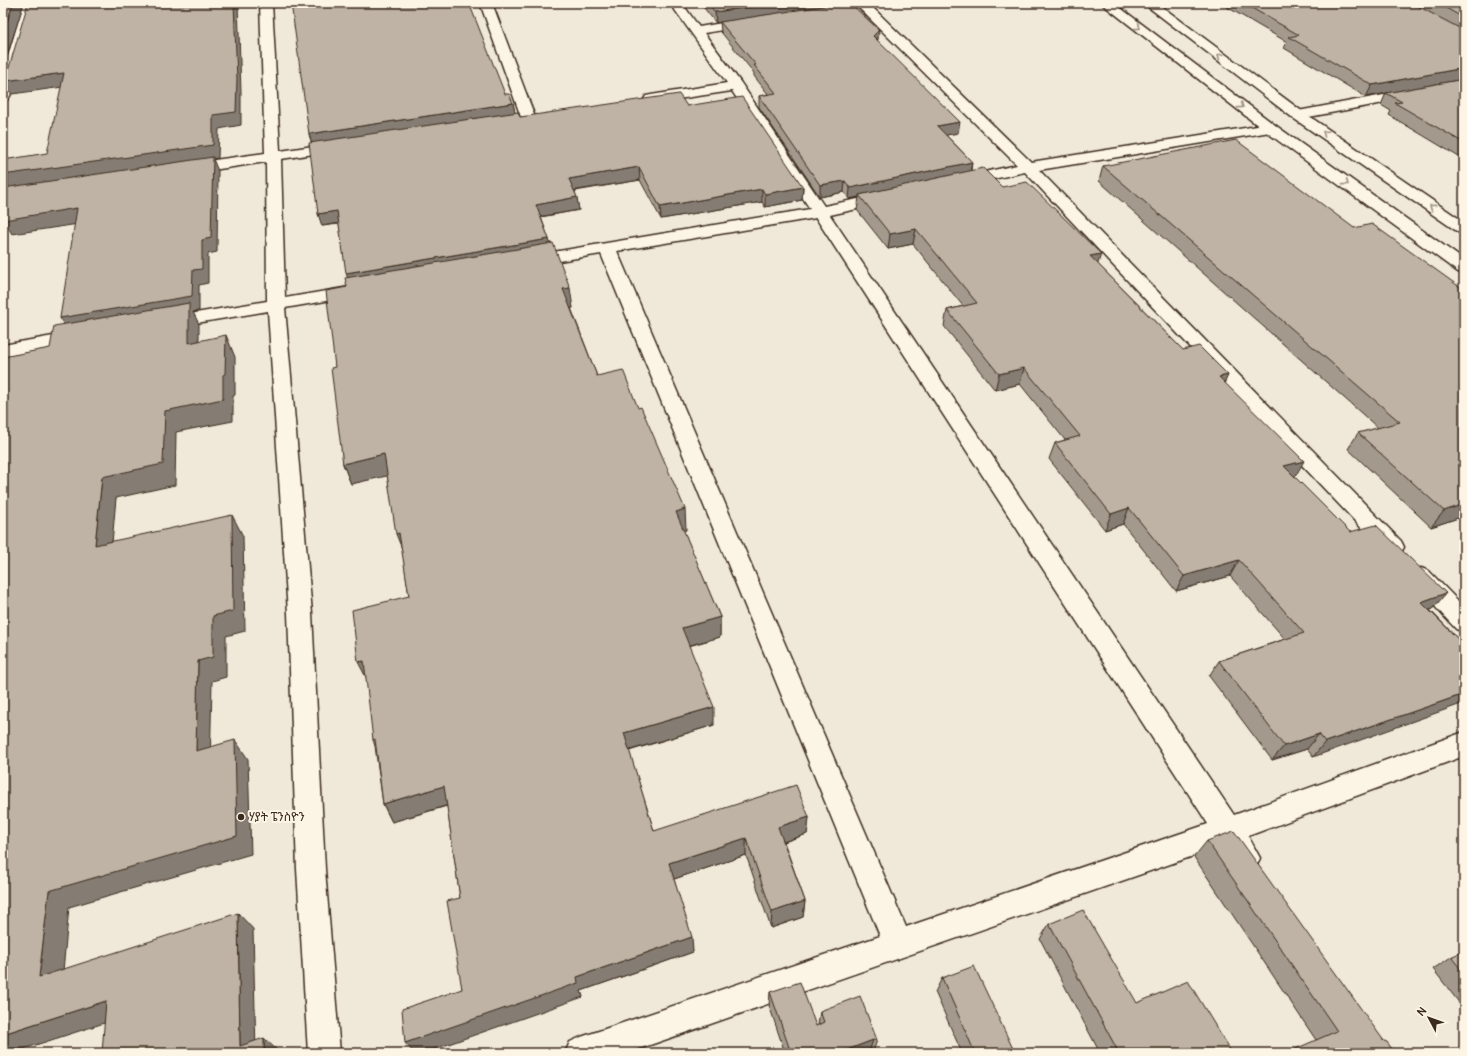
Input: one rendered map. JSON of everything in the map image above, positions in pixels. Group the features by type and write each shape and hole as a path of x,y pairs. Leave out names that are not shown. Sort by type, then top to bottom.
{"street":[{"path":"3,96 30,3"},
{"path":"266,3 273,156 276,304 300,613 311,869 324,1053"},
{"path":"486,3 528,117"},
{"path":"676,3 736,86 1258,876"},
{"path":"1107,3 1270,128 1464,268"},
{"path":"1149,3 1298,115 1464,229"},
{"path":"863,5 1028,167 1464,622"},
{"path":"696,31 764,20"},
{"path":"1298,115 1464,84"},
{"path":"636,101 736,86"},
{"path":"512,120 543,115"},
{"path":"943,185 1028,167 1270,128"},
{"path":"172,171 350,144"},
{"path":"512,264 820,212 905,194"},
{"path":"607,248 898,944"},
{"path":"151,325 371,288"},
{"path":"3,351 97,335"},
{"path":"581,1053 1227,831 1464,744"}],"building":[{"path":"3,3 13,3 3,34"},
{"path":"28,3 234,3 237,79 236,112 213,115 213,145 3,175 3,160 47,153 64,73 5,81"},
{"path":"291,3 469,3 505,94 509,94 513,103 309,134"},
{"path":"708,3 776,3 715,12"},
{"path":"850,3 879,30 873,36 960,122 937,126 972,162 850,188 845,181 820,185 759,96 776,93 754,65 756,65 720,22"},
{"path":"1243,3 1412,3 1464,31 1464,68 1372,85 1289,37 1299,35"},
{"path":"1437,3 1464,3 1464,18"},
{"path":"1464,79 1464,143 1395,103 1402,102 1386,93"},
{"path":"679,94 687,106 742,97 803,187 765,194 762,189 660,207 639,167 569,179 577,197 536,205 549,239 346,273 337,211 318,214 309,143 518,112 520,117"},
{"path":"1236,140 1354,228 1372,224 1464,290 1464,504 1444,511 1358,433 1400,422 1103,166"},
{"path":"213,157 211,238 202,240 202,269 193,270 192,296 60,318 77,208 4,220 6,212 3,212 3,188"},
{"path":"983,168 1002,187 1027,182 1101,254 1090,256 1183,350 1199,346 1228,375 1219,377 1304,461 1284,466 1350,532 1376,525 1446,593 1421,602 1464,645 1464,694 1325,742 1319,734 1284,746 1219,661 1304,633 1239,560 1184,576 1129,508 1111,514 1055,443 1080,436 1024,368 999,374 947,310 977,303 916,229 890,234 859,195"},
{"path":"553,243 570,288 563,289 597,376 623,370 638,408 641,407 685,509 676,512 720,617 682,628 714,707 624,733 654,831 796,785 809,817 778,827 805,901 772,912 746,838 669,863 692,937 577,977 578,983 405,1043 402,1009 462,989 447,901 460,898 444,786 383,804 375,739 373,740 364,661 358,662 352,610 409,596 399,533 396,534 384,454 343,464 331,368 335,367 326,291 347,287 345,278"},
{"path":"189,303 189,343 226,335 223,399 165,411 163,464 102,477 95,545 232,515 233,611 213,616 213,657 198,661 196,751 235,740 237,836 49,891 39,977 238,913 240,1046 264,1038 264,1053 102,1053 106,1001 3,1034 3,357 50,348 54,326"},
{"path":"1234,831 1384,1041 1387,1042 1395,1053 1286,1053 1337,1031 1207,841"},
{"path":"1083,910 1137,1003 1188,981 1232,1053 1119,1053 1049,924"},
{"path":"1464,951 1464,973 1451,957"},
{"path":"974,966 1015,1053 975,1053 942,978"},
{"path":"800,982 816,1026 824,1022 820,1011 860,996 877,1040 873,1040 839,1053 791,1053 770,992"}],"place":[{"name":"ሃያት ፔንስዮን","path":"241,817"}]}
